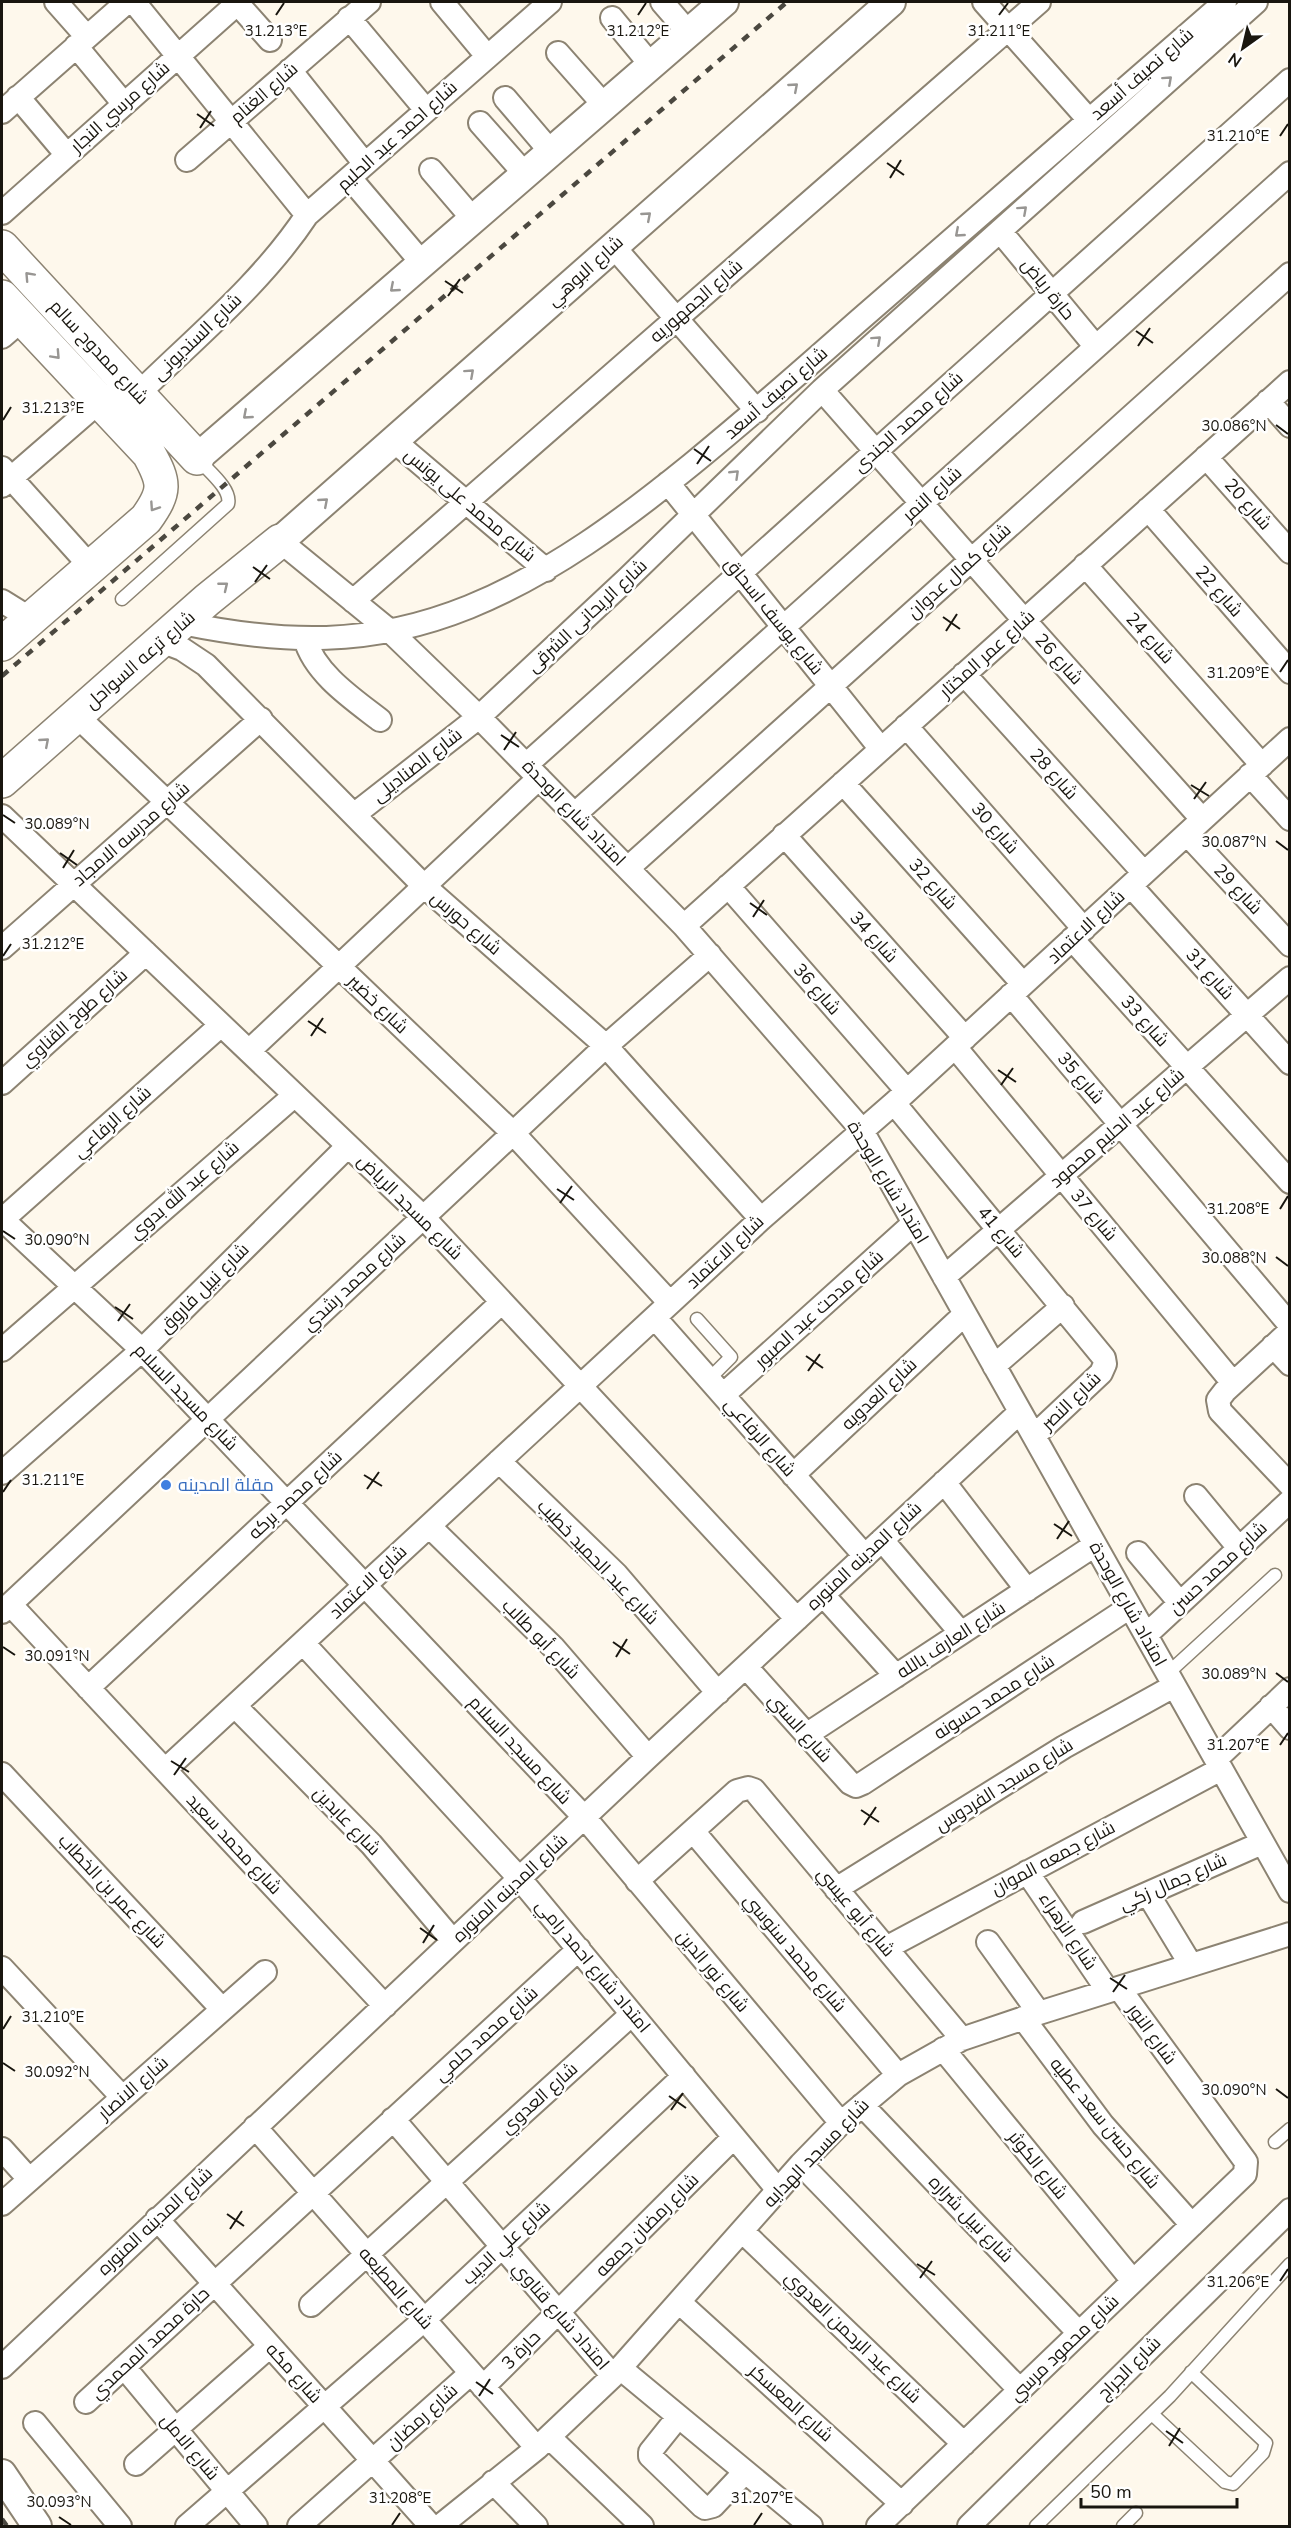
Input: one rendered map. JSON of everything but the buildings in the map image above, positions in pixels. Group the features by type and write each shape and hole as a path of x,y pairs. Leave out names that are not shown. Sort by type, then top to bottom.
{"main road":[{"name":"شارع ممدوح سالم","path":"2,247 197,458"},
{"name":"شارع ممدوح سالم","path":"8,318 100,401 149,454 161,475 160,499 147,519 91,567"},
{"name":"شارع ترعه السواحل","path":"2,781 171,632 280,541"},
{"path":"2,644 91,567"}],"street":[{"path":"56,2 124,104"},
{"path":"67,154 10,104 127,2"},
{"path":"134,2 307,215"},
{"path":"238,2 270,40"},
{"name":"شارع مرسي النجار","path":"2,213 238,2"},
{"name":"شارع الغنام","path":"186,160 369,2"},
{"path":"442,2 488,56"},
{"name":"شارع احمد عبد الحليم","path":"255,280 286,245 307,215 550,2"},
{"path":"662,2 688,32"},
{"path":"197,458 724,2"},
{"name":"شارع البوهي","path":"280,541 891,2"},
{"path":"984,2 1089,120"},
{"name":"شارع الجمهوريه","path":"353,601 1039,2"},
{"name":"شارع نصيف أسعد","path":"171,632 305,639 390,631 468,607 546,570 626,518 757,411 1224,2"},
{"name":"شارع نصيف أسعد","path":"693,514 822,390 1256,2"},
{"path":"350,18 426,110"},
{"path":"612,18 651,65"},
{"path":"558,53 604,105"},
{"path":"290,70 423,264"},
{"name":"شارع محمد الجندى","path":"249,1051 424,886 533,771 740,573 1290,80"},
{"path":"505,98 551,152"},
{"path":"480,123 525,174"},
{"path":"431,170 473,219"},
{"name":"شارع النمر","path":"575,814 1290,173"},
{"name":"حارة رياض","path":"1000,231 1096,347"},
{"path":"612,246 757,411"},
{"name":"شارع كمال عدوان","path":"628,868 1290,274"},
{"name":"شارع السنديونى","path":"138,394 255,280"},
{"name":"شارع عمر المختار","path":"684,926 1290,382"},
{"name":"شارع 26","path":"822,390 1024,620 1195,826"},
{"path":"91,567 4,478 100,401"},
{"path":"1268,401 1290,426"},
{"name":"شارع محمد على يونس","path":"394,441 546,570"},
{"name":"شارع 20","path":"1206,457 1290,552"},
{"name":"شارع يوسف اسحاق","path":"668,483 881,749"},
{"name":"شارع 22","path":"1148,509 1290,672"},
{"name":"شارع الريحانى الشرقى","path":"479,717 693,514"},
{"name":"امتداد شارع الوحدة","path":"280,541 390,631 533,771 684,926 861,1130 1290,1891"},
{"name":"شارع 24","path":"1085,565 1256,770 1290,819"},
{"path":"2,601 31,619"},
{"name":"شارع حورس","path":"171,632 182,649 206,665 424,886 606,1046 761,1219"},
{"path":"305,639 333,681 380,720"},
{"name":"شارع 28","path":"964,674 1137,880"},
{"name":"شارع خضير","path":"76,715 513,1133 663,1310"},
{"name":"شارع الصناديلى","path":"354,814 479,717"},
{"name":"شارع مدرسه الامجاد","path":"2,948 261,719"},
{"name":"شارع 30","path":"906,726 1078,934"},
{"name":"شارع الاعتماد","path":"165,1770 761,1219 900,1097 1290,739"},
{"name":"شارع 32","path":"843,783 1017,990"},
{"name":"شارع مسجد الرياض","path":"2,816 423,1217 797,1619"},
{"name":"شارع 29","path":"1195,826 1290,945"},
{"name":"شارع 34","path":"784,835 960,1042"},
{"name":"شارع 31","path":"1137,880 1247,1015 1290,1063"},
{"name":"شارع 36","path":"728,886 900,1097"},
{"name":"شارع 33","path":"1078,934 1186,1068 1290,1182"},
{"name":"شارع طوخ القناوي","path":"2,1083 146,953"},
{"name":"شارع محمد رشدي","path":"6,1608 606,1046 710,956"},
{"name":"شارع عبد الحليم محمود","path":"944,1277 1290,978"},
{"name":"شارع 35","path":"1017,990 1120,1124 1290,1325"},
{"name":"شارع الرفاعي","path":"5,1228 221,1025"},
{"name":"شارع 37","path":"960,1042 1061,1175 1233,1383"},
{"name":"شارع عبد الله بدوي","path":"2,1350 295,1095"},
{"name":"شارع 41","path":"900,1097 999,1230 1102,1353 1105,1364"},
{"name":"شارع نبيل فاروق","path":"2,1473 142,1350 348,1146"},
{"name":"شارع مدحت عبد الصبور","path":"716,1387 914,1223"},
{"name":"شارع مسجد السلام","path":"5,1228 74,1286 142,1350 585,1818"},
{"name":"شارع محمد بركه","path":"88,1688 502,1302"},
{"path":"994,1366 1063,1306"},
{"name":"شارع الرفاعي","path":"663,1310 716,1387 865,1556"},
{"name":"شارع العدويه","path":"794,1475 965,1314"},
{"path":"1290,1331 1220,1395 1218,1400 1220,1412 1290,1485"},
{"path":"1273,1346 1290,1364"},
{"name":"شارع النصر","path":"1034,1436 1101,1373 1105,1364"},
{"name":"شارع المدينه المنوره","path":"2,2367 648,1757 1020,1412"},
{"name":"شارع عبد الحميد خطيب","path":"500,1461 616,1574 718,1693"},
{"path":"944,1482 1027,1590"},
{"path":"1197,1496 1239,1548"},
{"name":"شارع محمد حسن","path":"1146,1635 1239,1548 1286,1513"},
{"name":"شارع أبو طالب","path":"429,1526 552,1647 648,1757"},
{"path":"882,1540 961,1633"},
{"name":"شارع العارف بالله","path":"806,1735 1095,1545"},
{"path":"1138,1553 1180,1603"},
{"path":"823,1595 896,1676"},
{"name":"شارع محمد حسونه","path":"856,1786 863,1784 1130,1607"},
{"name":"شارع محمد سعيد","path":"6,1608 88,1688 385,2006"},
{"name":"امتداد شارع احمد رامي","path":"303,1643 520,1879 778,2190"},
{"name":"شارع السني","path":"746,1667 850,1783 856,1786"},
{"name":"شارع مسجد الفردوس","path":"836,1889 1171,1680"},
{"name":"شارع جمعه الموان","path":"886,1948 1028,1872 1218,1764 1271,1706 1290,1689"},
{"name":"شارع عابدين","path":"235,1706 371,1844 453,1941"},
{"path":"1271,1706 1290,1728"},
{"name":"شارع عمر بن الخطاب","path":"2,1774 222,2009"},
{"name":"شارع أبو عيسي","path":"693,1831 736,1791 748,1788 754,1790 886,1948 952,2044"},
{"name":"شارع نور الدين","path":"585,1818 841,2123"},
{"path":"637,1881 693,1831"},
{"name":"شارع محمد سنوسي","path":"693,1831 898,2075"},
{"name":"شارع جمال زكي","path":"1083,1922 1262,1843"},
{"name":"شارع الزهراء","path":"1028,1872 1113,1989"},
{"path":"1148,1893 1191,1965"},
{"name":"شارع مسجد الهدايه","path":"440,2526 543,2443 617,2372 801,2164 841,2123 898,2075 952,2044 1031,2015 1290,1934"},
{"name":"شارع حسن سعد عطيه","path":"988,1942 1031,2015 1103,2125 1192,2225"},
{"name":"شارع محمد حلمي","path":"312,2193 579,1949"},
{"path":"2,1968 122,2097"},
{"name":"شارع الانصار","path":"2,2204 265,1972"},
{"name":"شارع النور","path":"1113,1989 1246,2163 1247,2168"},
{"name":"شارع العدوي","path":"367,2254 632,2014"},
{"name":"شارع الكوثر","path":"952,2044 1133,2281"},
{"name":"شارع علي الديب","path":"187,2526 424,2320 684,2076"},
{"name":"شارع نبيل شراره","path":"862,2104 1079,2333"},
{"name":"امتداد شارع قناوي","path":"393,2119 559,2313 617,2372 678,2417 745,2472 795,2522"},
{"name":"شارع المطبعه","path":"255,2127 477,2380 543,2443 642,2526"},
{"name":"شارع رمضان جمعه","path":"559,2313 734,2137"},
{"path":"2,2149 29,2179"},
{"path":"801,2164 1020,2390"},
{"name":"شارع محمود مرسي","path":"878,2526 1245,2174 1247,2168"},
{"name":"حارة محمد المحمدي","path":"86,2402 312,2193"},
{"name":"شارع الجراج","path":"969,2526 1290,2210"},
{"name":"شارع مكه","path":"157,2219 431,2526"},
{"name":"شارع عبد الرحمن العدوي","path":"742,2231 964,2444"},
{"path":"311,2305 367,2254"},
{"name":"شارع المعسكر","path":"680,2302 902,2504"},
{"name":"حارة 3","path":"477,2380 559,2313"},
{"path":"136,2464 270,2346"},
{"name":"شارع الامل","path":"124,2367 256,2526"},
{"name":"شارع رمضان","path":"298,2526 373,2461 477,2380"},
{"path":"678,2417 650,2452 650,2456 702,2506 705,2508 713,2506 745,2472"},
{"path":"35,2423 120,2526"},
{"path":"2,2474 37,2526"},
{"path":"493,2482 536,2526"}],"lane":[{"path":"122,599 228,504 225,490 197,458"},
{"path":"697,1319 731,1357 716,1387"},
{"path":"1171,1680 1275,1575"},
{"path":"1275,2142 1290,2129"},
{"path":"1036,2526 1152,2414 1290,2264"},
{"path":"1152,2414 1225,2482 1233,2484 1243,2474 1263,2452 1266,2444 1191,2372"},
{"path":"1123,2526 1136,2513"}],"railway":[{"path":"2,676 787,2"},
{"path":"2,2519 7,2526"}],"place":[{"name":"مقلة المدينه","path":"166,1485"}]}
